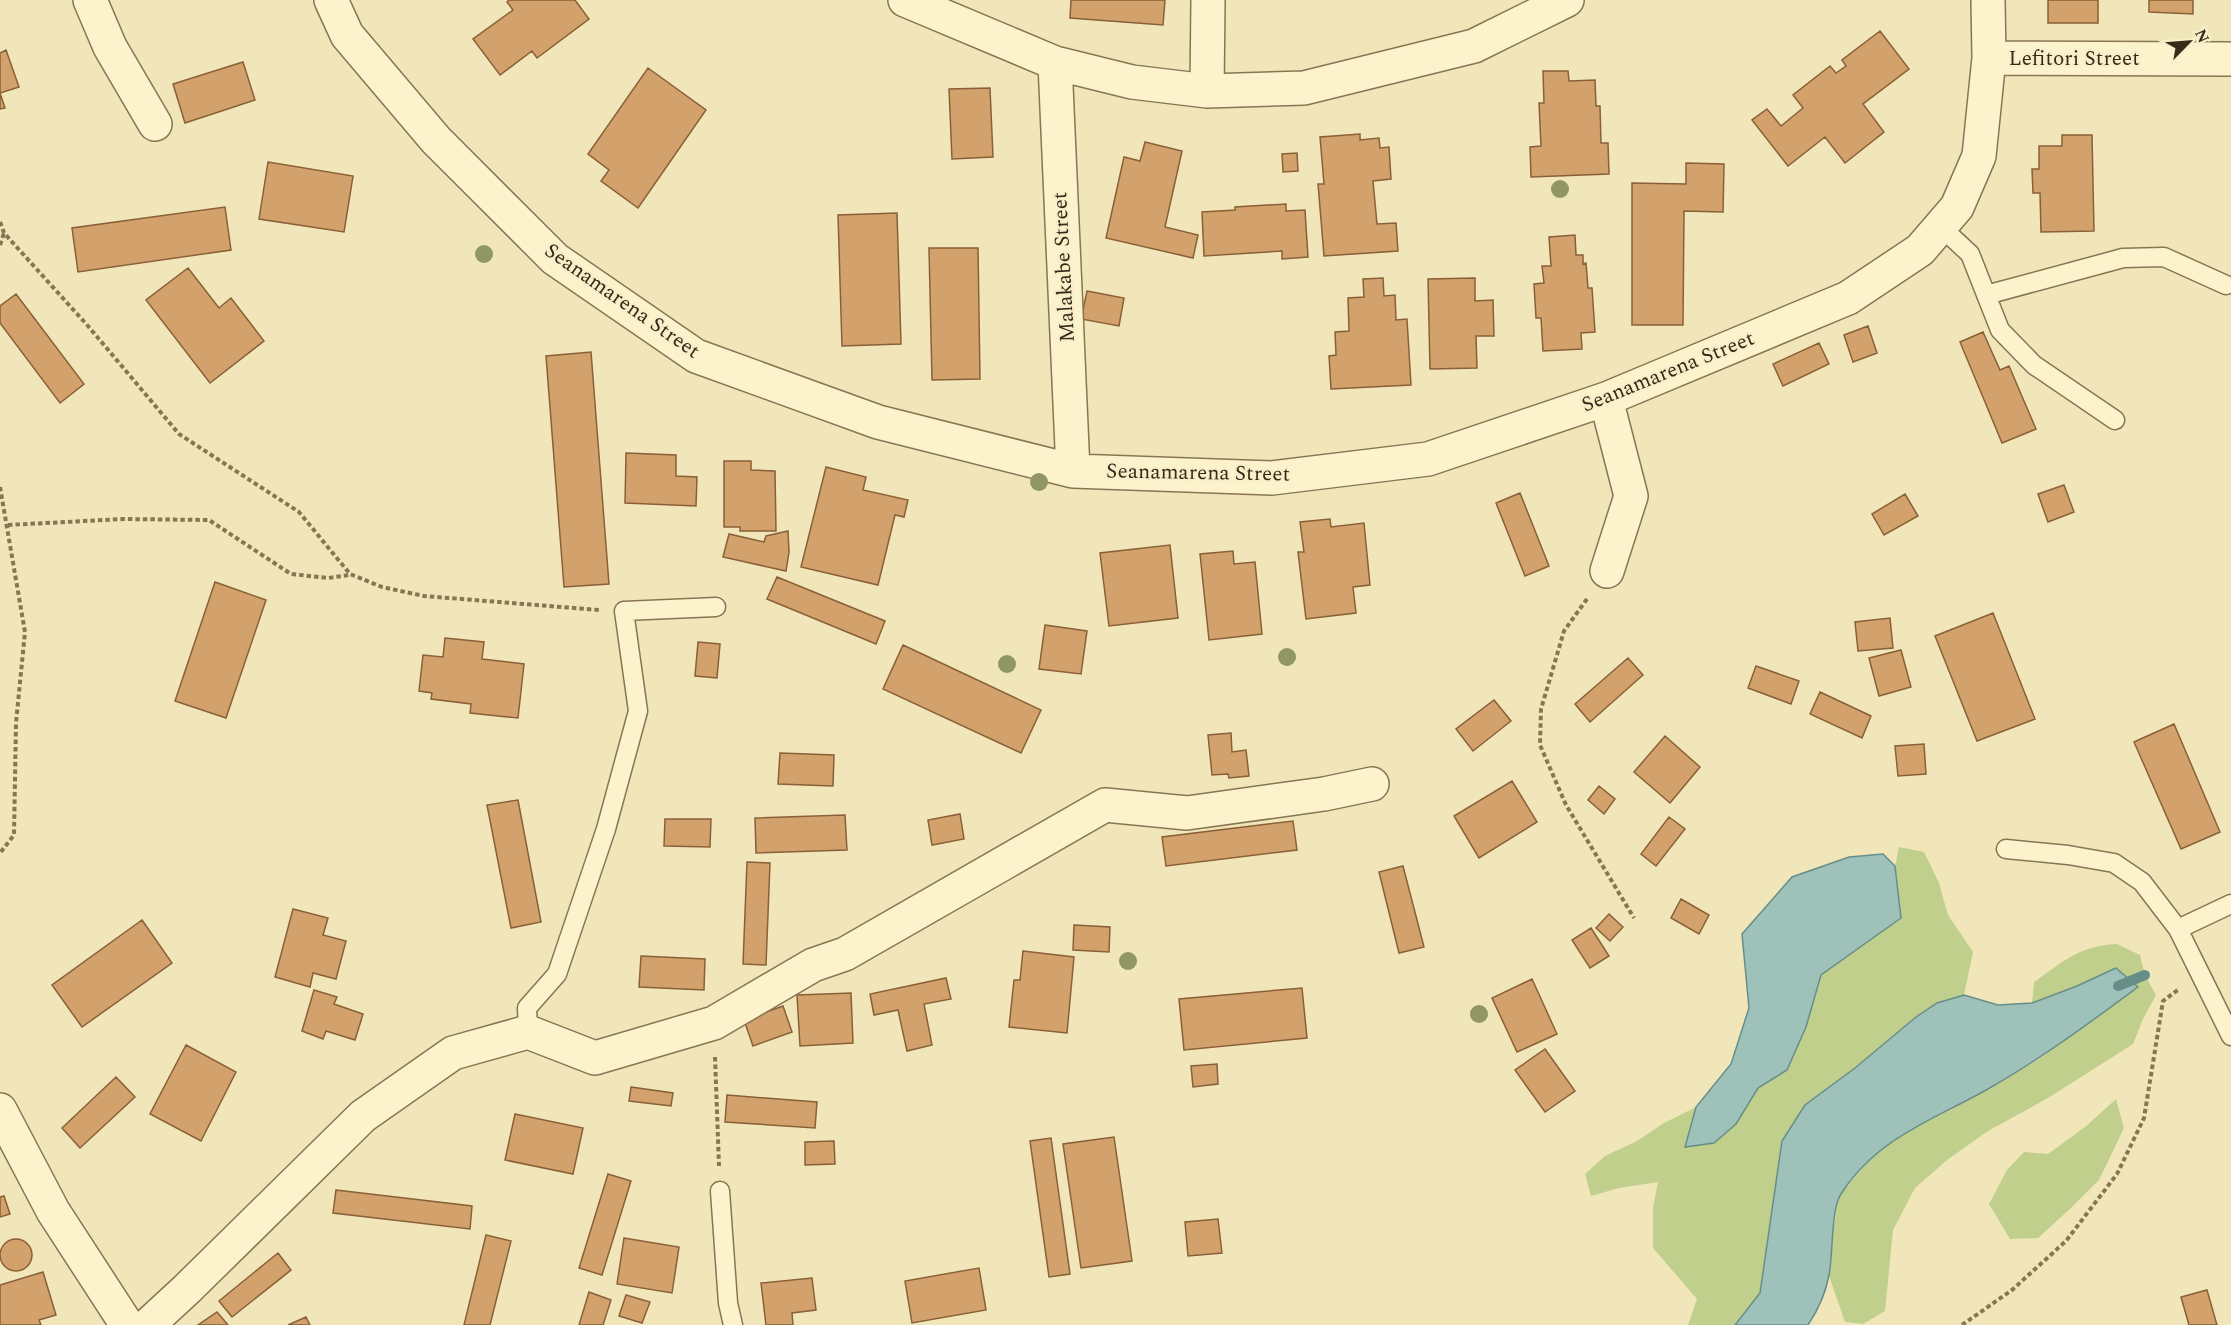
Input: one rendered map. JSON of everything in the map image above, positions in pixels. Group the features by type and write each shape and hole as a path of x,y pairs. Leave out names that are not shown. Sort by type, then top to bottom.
{"street":[{"path":"90,0 110,47 155,124"},
{"name":"Seanamarena Street","path":"331,0 347,35 436,140 555,259 696,356 878,422 1073,471 1272,478 1428,459 1606,399 1848,298 1920,250 1957,207 1979,156 1989,58 1988,0"},
{"path":"905,0 1055,63 1132,82 1208,91 1304,88 1474,46 1567,0"},
{"path":"1208,0 1208,91"},
{"name":"Lefitori Street","path":"1989,58 2231,59"},
{"name":"Malakabe Street","path":"1055,63 1073,471"},
{"path":"1606,399 1631,496 1607,571"},
{"path":"148,1325 188,1289 363,1116 453,1053 528,1032 595,1058 714,1023 813,965 845,954 1106,804 1187,813 1324,794 1372,784"},
{"path":"0,1110 53,1211 127,1325"}],"lane":[{"path":"1940,226 1970,255 2000,330 2034,365 2115,420"},
{"path":"1986,295 2123,258 2164,257 2226,285"},
{"path":"528,1032 527,1008 557,974 606,829 638,711 624,611 716,606"},
{"path":"2006,849 2068,855 2114,863 2142,882 2178,929 2231,1036"},
{"path":"2178,929 2231,904"},
{"path":"720,1191 728,1303 733,1325"}],"path":[{"path":"0,222 4,232 88,326 179,434 299,512 350,574 382,587 424,596 624,611"},
{"path":"0,245 4,232"},
{"path":"0,487 25,632 16,723 14,835 0,853"},
{"path":"8,525 123,519 209,520 291,574 328,578 350,574"},
{"path":"1607,571 1564,631 1541,709 1540,745 1566,805 1634,918"},
{"path":"1962,1325 2012,1290 2066,1241 2117,1174 2145,1118 2163,1001 2200,973"},
{"path":"714,1023 720,1191"}],"green space":[{"path":"1899,847 1924,852 1939,883 1948,915 1973,952 1964,995 1937,1003 1916,1017 1855,1068 1805,1105 1782,1141 1760,1293 1735,1325 1688,1325 1697,1299 1653,1248 1653,1208 1658,1182 1619,1188 1591,1196 1585,1174 1605,1156 1637,1141 1664,1123 1696,1107 1686,1146 1736,1124 1758,1088 1787,1070 1806,1027 1821,975 1901,918 1895,866"},
{"path":"2117,944 2140,955 2145,975 2156,995 2133,1044 2048,1098 1988,1131 1947,1160 1915,1188 1893,1230 1885,1311 1863,1324 1845,1322 1829,1276 1839,1196 1866,1164 1901,1134 1994,1087 2039,1059 2138,987 2116,968 2032,1003 2034,982 2054,967 2082,951"},
{"path":"2116,1099 2124,1128 2099,1180 2038,1238 2010,1239 1989,1204 2007,1170 2024,1152 2048,1154 2085,1127"}],"water":[{"path":"1883,854 1895,866 1901,918 1821,975 1806,1027 1787,1070 1758,1088 1736,1124 1714,1143 1685,1147 1696,1107 1731,1064 1749,1008 1742,934 1792,877 1849,857"},
{"path":"2116,968 2138,987 2014,1074 1892,1142 1856,1174 1841,1194 1835,1210 1828,1281 1821,1301 1808,1325 1735,1325 1760,1293 1782,1141 1805,1105 1937,1003 1964,995 1998,1005 2032,1003"}],"building":[{"path":"509,0 575,0 589,19 537,58 532,51 500,75 473,39 513,10 507,2"},
{"path":"1071,0 1165,0 1163,25 1070,18"},
{"path":"2048,0 2098,0 2098,23 2048,23"},
{"path":"2149,0 2193,0 2193,14 2149,12"},
{"path":"1880,31 1909,69 1863,104 1884,132 1845,163 1825,137 1788,166 1752,120 1767,109 1781,126 1803,108 1793,95 1830,66 1836,73 1846,66 1842,60"},
{"path":"6,50 19,87 0,93 0,53"},
{"path":"243,62 255,100 185,123 173,84"},
{"path":"648,68 706,110 638,208 601,181 609,170 588,154"},
{"path":"1543,71 1568,71 1569,81 1595,80 1596,106 1600,106 1601,143 1608,143 1609,174 1531,177 1530,147 1541,146 1539,103 1544,103"},
{"path":"990,88 993,157 952,159 949,89"},
{"path":"0,93 5,108 0,109"},
{"path":"1360,134 1360,140 1379,138 1380,148 1389,147 1391,179 1373,181 1377,224 1396,223 1398,251 1324,256 1318,184 1324,184 1320,137"},
{"path":"2062,135 2092,135 2094,231 2041,232 2040,193 2033,193 2032,169 2039,169 2039,146 2062,146"},
{"path":"1145,142 1182,151 1165,227 1198,235 1193,258 1106,238 1124,157 1140,161"},
{"path":"1297,153 1298,171 1283,172 1282,154"},
{"path":"268,162 353,176 344,232 259,219"},
{"path":"1686,163 1724,164 1723,212 1684,211 1683,325 1632,325 1632,183 1686,184"},
{"path":"1286,204 1286,211 1305,210 1308,257 1282,259 1282,251 1204,256 1202,212 1235,210 1235,207"},
{"path":"225,207 231,250 78,272 72,228"},
{"path":"897,213 901,344 842,346 838,215"},
{"path":"1575,235 1576,255 1583,255 1588,288 1592,288 1595,332 1581,333 1582,349 1543,351 1541,318 1536,318 1534,284 1544,283 1542,266 1551,266 1549,237"},
{"path":"929,248 978,248 980,379 932,380"},
{"path":"188,268 219,308 231,298 264,341 210,383 146,300"},
{"path":"1383,278 1384,296 1395,295 1396,320 1407,319 1411,385 1331,389 1329,356 1336,355 1335,332 1349,331 1348,298 1364,297 1363,279"},
{"path":"1475,278 1475,301 1493,300 1494,336 1476,336 1477,368 1430,369 1428,279"},
{"path":"1087,291 1124,298 1119,326 1081,319"},
{"path":"16,294 84,384 60,403 0,323 0,306"},
{"path":"1868,326 1877,353 1853,362 1844,335"},
{"path":"1983,332 2000,370 2009,366 2036,429 2002,443 1960,342"},
{"path":"1819,343 1829,364 1783,386 1773,364"},
{"path":"591,352 609,584 564,587 546,356"},
{"path":"626,453 676,455 676,476 697,477 696,506 625,503"},
{"path":"724,461 751,461 751,470 775,471 776,531 740,531 740,527 724,527"},
{"path":"826,467 866,477 863,490 908,500 904,517 895,515 878,585 801,567"},
{"path":"2064,485 2074,512 2048,522 2038,494"},
{"path":"1520,493 1549,566 1525,576 1496,503"},
{"path":"1905,494 1918,516 1884,535 1872,514"},
{"path":"1330,519 1331,527 1364,523 1370,585 1353,587 1356,613 1306,619 1298,552 1304,552 1300,522"},
{"path":"788,531 789,552 786,571 723,557 729,534 764,542 766,536"},
{"path":"1170,545 1178,618 1109,626 1100,553"},
{"path":"1233,551 1234,564 1255,562 1262,634 1209,640 1200,554"},
{"path":"777,577 885,621 876,644 767,599"},
{"path":"215,582 266,600 226,718 175,701"},
{"path":"1993,613 2035,719 1977,741 1935,636"},
{"path":"1890,618 1893,648 1858,651 1855,622"},
{"path":"1045,625 1087,631 1081,674 1039,669"},
{"path":"445,638 484,642 482,659 524,664 518,718 470,713 471,704 431,699 432,693 419,691 423,655 443,657"},
{"path":"698,642 720,644 717,678 695,676"},
{"path":"903,645 1041,710 1021,753 883,689"},
{"path":"1901,650 1911,687 1879,696 1869,658"},
{"path":"1628,658 1643,675 1590,722 1575,704"},
{"path":"1756,666 1799,681 1791,704 1748,688"},
{"path":"1820,692 1871,716 1862,738 1810,714"},
{"path":"1494,700 1511,721 1473,751 1456,729"},
{"path":"2174,724 2220,832 2181,849 2134,742"},
{"path":"1231,733 1232,752 1246,750 1249,776 1229,778 1228,774 1212,775 1208,735"},
{"path":"1665,736 1700,767 1670,803 1634,772"},
{"path":"1924,744 1926,774 1898,776 1895,746"},
{"path":"780,753 834,755 833,786 778,784"},
{"path":"1512,781 1537,822 1479,858 1454,816"},
{"path":"1599,786 1615,799 1604,814 1588,800"},
{"path":"518,800 541,922 511,928 487,805"},
{"path":"960,814 964,839 932,845 928,820"},
{"path":"845,815 847,850 756,853 755,818"},
{"path":"1669,817 1685,829 1656,866 1641,854"},
{"path":"665,819 711,819 710,847 664,846"},
{"path":"1293,821 1297,850 1166,866 1162,837"},
{"path":"747,862 770,863 766,965 743,964"},
{"path":"1403,866 1424,947 1399,953 1379,872"},
{"path":"1681,899 1709,915 1699,934 1671,918"},
{"path":"293,909 328,918 323,935 346,941 336,979 313,973 310,987 275,977"},
{"path":"1609,914 1623,927 1610,941 1596,928"},
{"path":"142,920 172,963 82,1027 52,985"},
{"path":"1074,925 1110,927 1109,952 1073,950"},
{"path":"1591,928 1609,956 1590,968 1572,940"},
{"path":"1023,951 1074,957 1067,1033 1009,1027 1014,980 1020,980"},
{"path":"641,956 705,959 704,990 639,987"},
{"path":"946,978 951,999 924,1004 932,1045 907,1051 898,1010 874,1015 870,994"},
{"path":"1532,979 1557,1034 1517,1052 1492,998"},
{"path":"1302,988 1307,1038 1184,1050 1179,999"},
{"path":"314,990 337,997 334,1004 363,1014 355,1040 326,1031 323,1039 302,1031"},
{"path":"851,993 853,1043 800,1046 797,995"},
{"path":"783,1006 792,1032 753,1046 744,1020"},
{"path":"186,1045 236,1072 201,1141 150,1114"},
{"path":"1545,1049 1575,1091 1545,1112 1515,1070"},
{"path":"1217,1064 1218,1084 1193,1087 1191,1066"},
{"path":"116,1077 135,1097 80,1148 62,1128"},
{"path":"631,1087 673,1093 671,1106 629,1101"},
{"path":"727,1095 817,1102 815,1128 725,1122"},
{"path":"515,1114 583,1128 573,1174 505,1160"},
{"path":"1114,1137 1132,1261 1081,1268 1063,1144"},
{"path":"1051,1138 1070,1274 1049,1277 1030,1141"},
{"path":"834,1141 835,1164 805,1165 805,1142"},
{"path":"608,1174 631,1181 602,1275 579,1268"},
{"path":"336,1190 472,1206 470,1229 333,1213"},
{"path":"4,1196 10,1214 0,1217 0,1197"},
{"path":"1218,1219 1222,1253 1188,1256 1185,1222"},
{"path":"486,1235 511,1241 490,1325 464,1325"},
{"path":"624,1238 679,1247 672,1293 617,1284"},
{"path":"16,1239 27,1244 32,1255 27,1266 16,1271 5,1266 0,1255 5,1244"},
{"path":"278,1253 291,1270 232,1317 219,1301"},
{"path":"979,1268 986,1310 912,1323 905,1281"},
{"path":"43,1272 56,1315 39,1320 41,1325 0,1325 0,1285"},
{"path":"812,1278 816,1310 792,1313 793,1325 766,1325 761,1283"},
{"path":"2207,1290 2217,1325 2189,1325 2181,1297"},
{"path":"589,1292 611,1300 603,1325 579,1325"},
{"path":"626,1295 650,1302 642,1323 619,1316"},
{"path":"217,1312 228,1325 198,1325"},
{"path":"306,1317 310,1325 288,1325"}],"waterway":[{"path":"2118,986 2145,975"}]}
